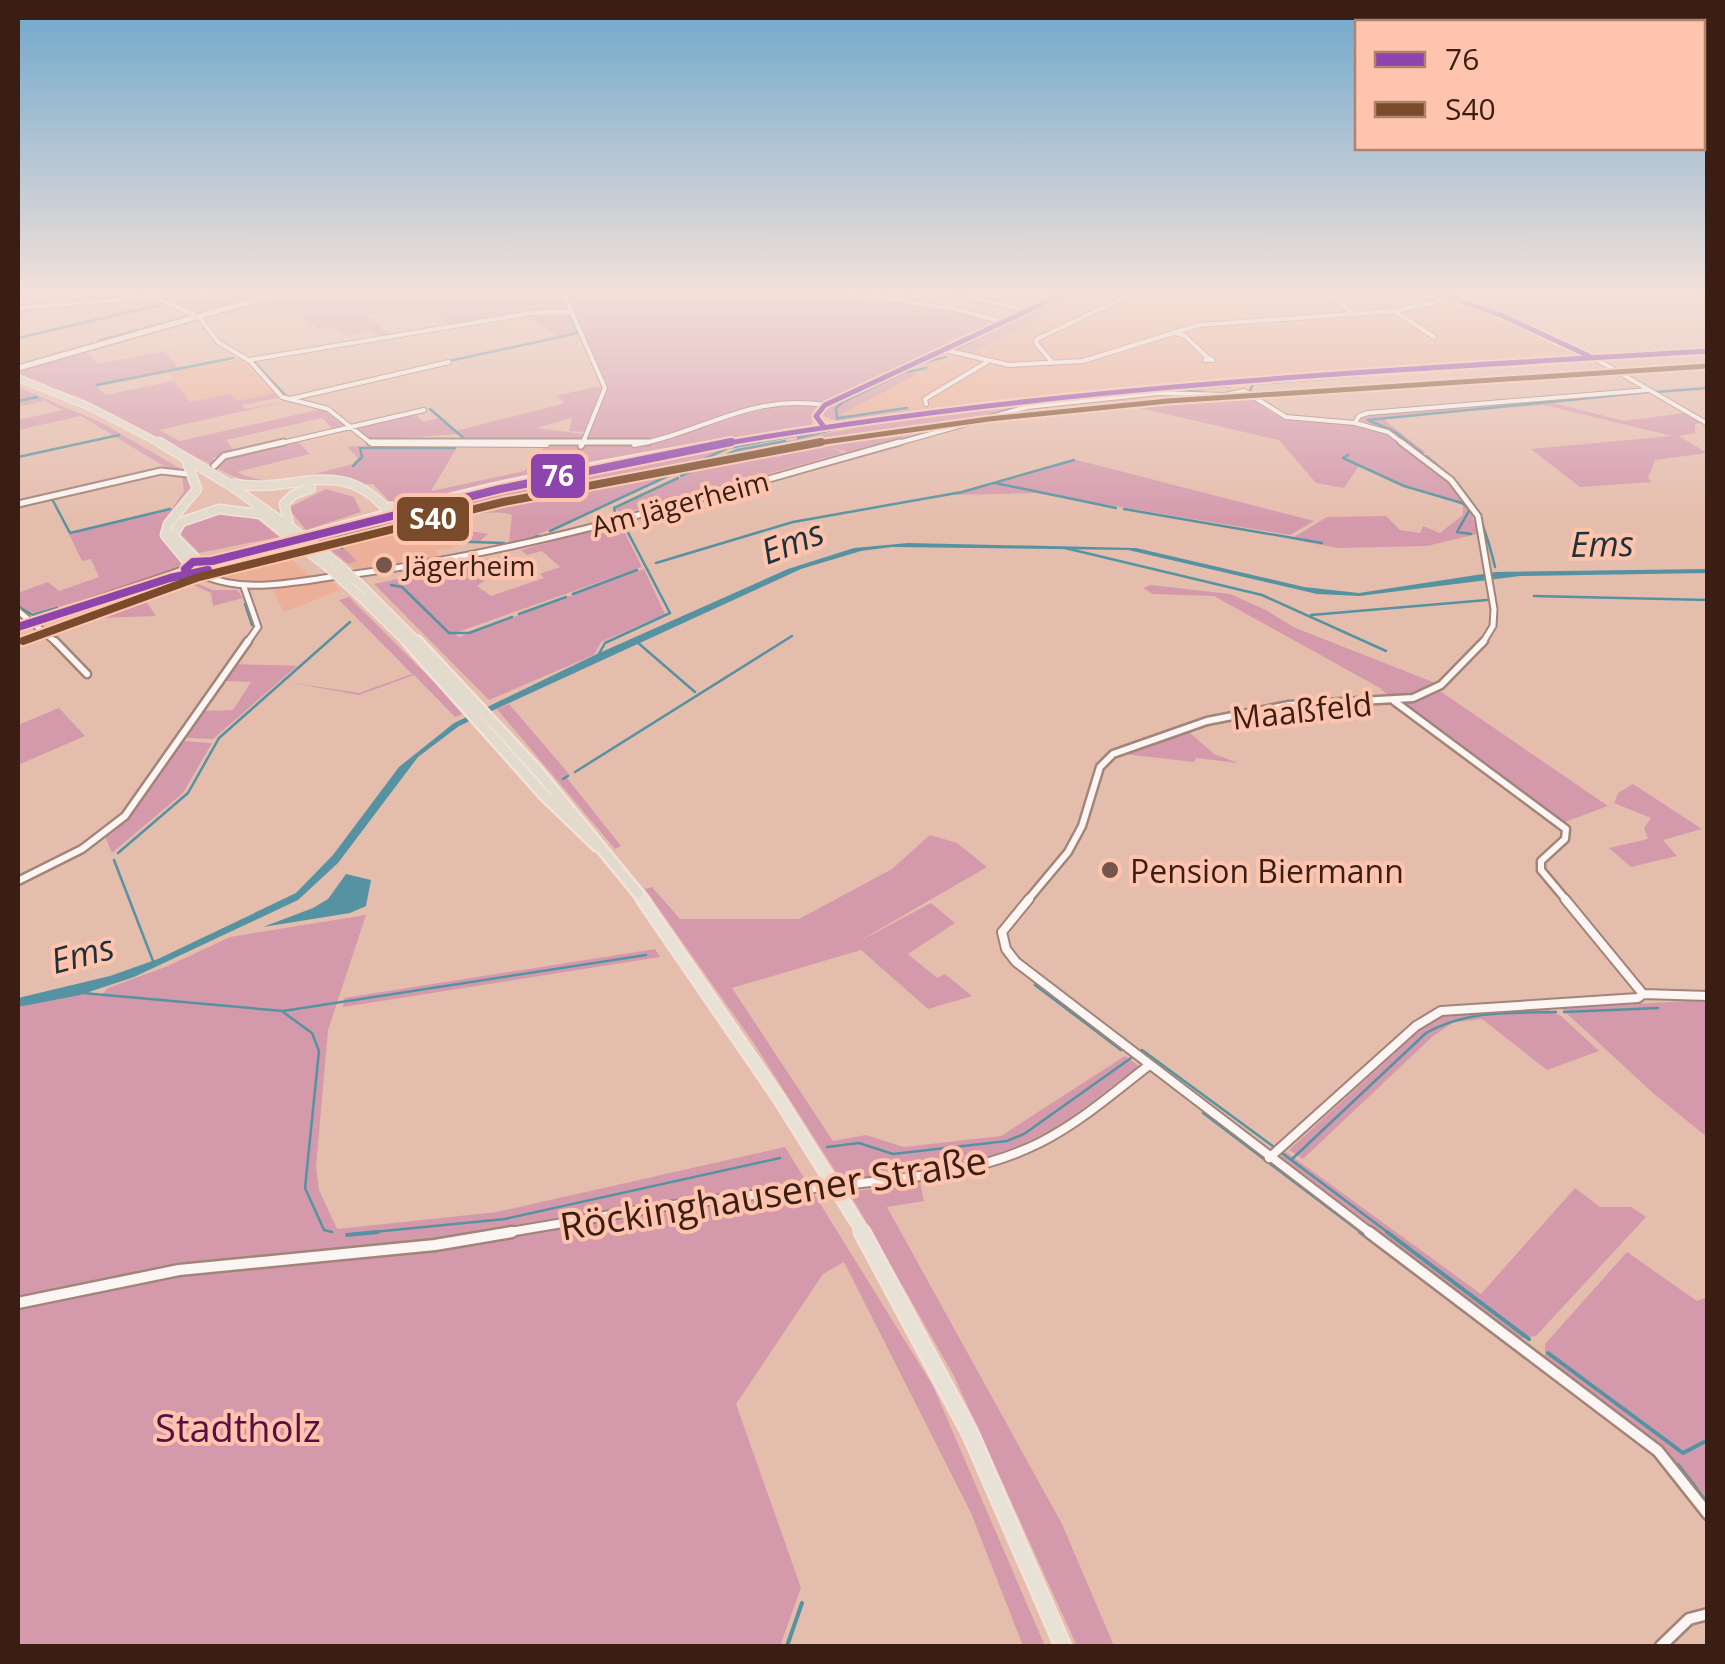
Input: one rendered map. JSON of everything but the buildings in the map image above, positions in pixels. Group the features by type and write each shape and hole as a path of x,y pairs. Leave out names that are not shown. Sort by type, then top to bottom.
{"highway":[{"path":"18,381 122,428 291,532"},
{"path":"18,381 146,434 226,481 291,532 366,596 470,699 638,893"},
{"path":"188,469 197,489 168,524 165,535 190,567"},
{"path":"226,481 268,488 347,481 366,488 386,513"},
{"path":"291,532 284,511 286,501 298,492 319,486 357,488 386,513"},
{"path":"386,513 411,507"},
{"path":"190,567 172,536 181,522 219,509 261,514"}],"main road":[{"path":"411,507 808,429 1032,399 1452,368"},
{"path":"190,567 212,565 386,513 565,474"},
{"path":"190,567 198,573 212,565"},
{"path":"638,893 755,1061 906,1307 1015,1531 1063,1646"}],"street":[{"path":"255,368 286,399 328,409 370,443 381,446 580,446 659,440 759,402 825,405"},
{"path":"286,399 425,368"},
{"path":"580,446 606,388 597,368"},
{"path":"824,427 816,416 825,405 906,368"},
{"path":"926,404 925,399 978,368"},
{"path":"1610,368 1708,424"},
{"path":"1241,382 1244,391"},
{"path":"1354,423 1363,414 1648,390"},
{"name":"Maaßfeld","path":"1148,1066 1017,964 1002,940 1006,926 1068,852 1082,826 1100,767 1113,754 1135,744 1207,721 1289,705 1412,698 1442,685 1484,642 1493,626 1478,516 1451,480 1388,432 1354,423 1286,417 1244,391"},
{"name":"Am Jägerheim","path":"198,573 220,584 244,587 416,567 490,554 1027,407 1158,393 1225,395 1244,391"},
{"path":"214,466 224,456 424,410"},
{"path":"18,504 161,471 188,469"},
{"path":"212,565 220,584"},
{"path":"18,627 190,567"},
{"path":"18,880 72,855 137,803 258,627 244,587"},
{"path":"18,611 86,668 88,674"},
{"path":"1393,701 1566,829 1566,839 1541,860 1541,870 1643,994"},
{"path":"1269,1158 1416,1026 1441,1011 1638,998 1643,994 1708,996"},
{"path":"1148,1066 1658,1451 1708,1514"},
{"name":"Röckinghausener Straße","path":"18,1303 179,1270 434,1246 642,1210 965,1170 1028,1148 1062,1131 1148,1066"},
{"path":"1661,1646 1689,1619 1708,1614"}],"shaded area":[{"path":"192,368 249,368 274,393 236,401 230,394 190,402 168,372"},
{"path":"918,368 1389,368 1142,384 847,417 841,413 915,374 908,372"},
{"path":"376,527 453,542 453,548 436,551 439,561 359,573 348,564 356,560 332,538"},
{"path":"278,547 312,578 238,585 216,578 211,571"},
{"path":"329,580 341,590 284,612 271,586"}],"green space":[{"path":"178,368 96,385 105,395 174,381 190,402 230,394 237,401 274,393 278,398 242,405 245,409 288,401 159,430 180,441 322,409 347,427 334,430 322,418 226,440 235,452 212,458 216,462 212,465 83,399 18,375 18,369"},
{"path":"598,368 900,368 815,404 812,425 409,503 391,503 373,484 338,480 259,483 215,467 223,458 297,441 310,454 237,472 265,480 309,475 353,464 358,458 347,447 352,446 456,449 431,491 525,471 544,447 582,446 607,388"},
{"path":"902,371 917,374 842,414 847,417 1044,395 837,421 821,415 828,406"},
{"path":"18,387 102,423 188,473 177,474 81,416 18,430 18,420 63,410 44,401 18,407"},
{"path":"595,387 602,389 584,432 569,431 572,418 536,428 584,434 579,444 474,444 460,434 370,440 356,428 414,413 424,422 439,418 455,431 565,403 556,396"},
{"path":"1650,393 1553,403 1624,421 1684,413 1702,423 1695,424 1695,433 1679,436 1707,453 1655,460 1648,478 1652,482 1580,487 1531,449 1672,436 1544,405 1382,418 1426,453 1358,419 1368,414"},
{"path":"1248,394 1280,416 1357,425 1395,439 1449,480 1472,515 1477,534 1427,546 1337,548 1291,539 1327,517 1386,516 1400,530 1420,533 1423,526 1440,533 1463,515 1463,505 1359,466 1344,488 1316,483 1279,440 1109,401"},
{"path":"1031,402 847,452 833,448 843,453 620,514 616,509 739,450 849,429 812,431"},
{"path":"808,432 728,448 522,542 509,542 512,515 497,513 469,516 447,527 488,534 479,542 438,540 437,536 379,526 333,538 357,561 348,564 315,537 563,476"},
{"path":"1077,460 1314,521 1290,535 1035,493 950,495"},
{"path":"189,474 193,490 162,532 182,562 176,571 36,614 18,605 18,593 48,582 59,591 99,577 91,559 82,561 69,534 172,509 184,491 182,476"},
{"path":"326,489 354,497 361,512 306,530 288,508"},
{"path":"227,511 253,516 279,537 199,553 181,534 194,519"},
{"path":"620,523 642,567 455,633 459,637 644,569 665,614 601,642 594,655 489,700 374,584 492,558 496,562 478,573 487,579 477,586 491,596 544,578 540,574 560,567 542,551 527,555 521,550"},
{"path":"188,580 213,590 237,590 243,598 213,606 211,593 189,583 143,597 156,616 101,618 100,613 86,617 81,611 111,602 112,606 117,600"},
{"path":"1151,585 1230,594 1293,627 1438,684 1410,697 1390,698 1380,688 1214,596 1153,594 1143,588"},
{"path":"349,597 465,713 455,717 414,675 359,695 287,682 359,693 412,674 339,600"},
{"path":"235,664 297,666 213,739 187,738 203,711 233,710 251,682 224,681"},
{"path":"1440,691 1608,806 1565,822 1402,704"},
{"path":"509,704 569,774 567,778 621,846 615,849 497,709"},
{"path":"59,708 85,736 18,765 18,725"},
{"path":"1188,731 1214,754 1238,763 1124,754"},
{"path":"182,741 212,743 183,793 112,853 104,834 132,814"},
{"path":"1633,784 1702,829 1663,840 1677,856 1631,867 1609,848 1648,839 1644,828 1651,818 1614,803 1618,793"},
{"path":"930,835 957,843 987,867 854,944 931,903 955,923 908,954 937,978 945,974 972,996 928,1009 861,950 732,988 833,1141 866,1135 904,1147 1001,1136 1125,1056 1139,1066 1057,1126 1006,1151 952,1165 841,1180 753,1042 645,889 652,887 680,919 799,919 892,869"},
{"name":"Stadtholz","path":"366,915 328,1030 316,1167 319,1190 337,1229 497,1212 785,1147 933,1386 1045,1646 1023,1646 971,1513 844,1262 823,1274 736,1404 801,1588 780,1646 18,1646 18,1007 70,994 102,994 108,988 230,937"},
{"path":"655,949 660,957 343,1007 344,998"},
{"path":"1707,1000 1707,1137 1561,1008"},
{"path":"1541,1006 1561,1016 1599,1051 1547,1070 1482,1019 1454,1022 1432,1037 1303,1159 1289,1150 1420,1030 1442,1015"},
{"path":"1286,1152 1481,1294 1575,1188 1600,1207 1631,1207 1646,1217 1536,1336 1516,1339 1277,1160"},
{"path":"920,1183 924,1201 887,1207 1062,1524 1114,1646 1077,1646 954,1376 849,1192"},
{"path":"1627,1252 1697,1301 1707,1297 1707,1498 1663,1447 1545,1359 1545,1344"}],"water":[{"path":"908,543 1136,548 1304,587 1359,593 1496,572 1707,569 1707,573 1520,576 1359,596 1317,594 1128,550 892,547 861,551 801,569 459,726 418,757 338,863 298,900 134,977 80,995 18,1007 18,998 110,976 158,959 296,893 333,855 399,767 454,723 788,569 854,548"},
{"path":"346,874 371,880 366,906 350,913 263,927 328,899"}],"waterway":[{"path":"97,385 184,368"},
{"path":"259,368 286,396"},
{"path":"828,401 899,368"},
{"path":"837,419 836,408 843,402 913,368"},
{"path":"908,372 926,368"},
{"path":"1250,391 1253,384 1361,376"},
{"path":"337,386 378,377"},
{"path":"1178,390 1231,386"},
{"path":"1655,392 1708,388"},
{"path":"1167,391 1201,392"},
{"path":"1422,453 1395,432 1368,420 1648,392"},
{"path":"1225,397 1247,394"},
{"path":"18,401 37,397"},
{"path":"1043,403 1075,400"},
{"path":"953,425 1022,406"},
{"path":"839,418 907,408"},
{"path":"430,409 467,441"},
{"path":"900,440 950,426"},
{"path":"798,438 844,427"},
{"path":"550,531 728,448 805,434"},
{"path":"18,457 119,435"},
{"path":"681,476 737,450 785,441"},
{"path":"353,466 362,457 360,448 455,448"},
{"path":"1348,455 1343,458 1404,486 1462,503 1470,509 1457,532 1471,534"},
{"path":"1426,456 1454,480 1472,504 1495,567"},
{"name":"Ems","path":"656,563 793,522 962,492 1074,460"},
{"path":"616,515 614,508 678,478"},
{"path":"624,516 757,480"},
{"path":"995,483 1116,508"},
{"path":"52,499 70,533 170,509"},
{"path":"1124,509 1322,543"},
{"path":"599,654 605,643 670,613 623,523"},
{"path":"342,548 335,538 380,527 439,541 504,543"},
{"path":"530,539 538,536"},
{"path":"1065,548 1262,595 1386,651"},
{"path":"573,594 637,570"},
{"path":"115,599 177,580"},
{"path":"391,585 402,587 449,633 469,633 512,617"},
{"path":"1534,596 1708,600"},
{"path":"519,614 566,597"},
{"path":"1311,615 1487,600"},
{"path":"245,604 252,625"},
{"path":"18,606 33,615 57,608"},
{"path":"118,853 188,793 219,738 350,622"},
{"path":"575,772 792,636"},
{"path":"637,642 695,692"},
{"path":"563,779 568,776"},
{"path":"114,860 153,961"},
{"path":"83,993 283,1011 646,955"},
{"path":"1035,985 1121,1050"},
{"path":"1564,1012 1658,1008"},
{"path":"283,1012 312,1033 319,1051 305,1188 324,1230 332,1232"},
{"path":"1291,1160 1426,1033 1473,1017 1556,1012"},
{"path":"1138,1053 1142,1050 1274,1147"},
{"path":"827,1147 859,1143 893,1154 1007,1141 1024,1134 1131,1058"},
{"path":"1203,1113 1363,1234"},
{"path":"1282,1153 1291,1160"},
{"path":"353,1234 505,1219 780,1158"},
{"path":"1291,1160 1390,1234"},
{"path":"347,1235 378,1232"},
{"path":"1360,1232 1564,1386"},
{"path":"1387,1232 1529,1339"},
{"path":"1548,1353 1683,1453 1708,1440"},
{"path":"1678,1465 1708,1504"},
{"path":"787,1646 802,1603"}],"transit line":[{"name":"76","path":"824,427 816,416 825,405 905,368"},
{"name":"76","path":"185,569 193,562 212,561 500,489 791,432 987,404 1167,386 1435,368"},
{"name":"S40","path":"23,641 199,577 503,502 793,446 989,419 1168,401 1682,368"},
{"name":"76","path":"18,627 170,578 208,570"}],"place":[{"name":"Jägerheim","path":"384,565"},
{"name":"Pension Biermann","path":"1110,870"}]}
